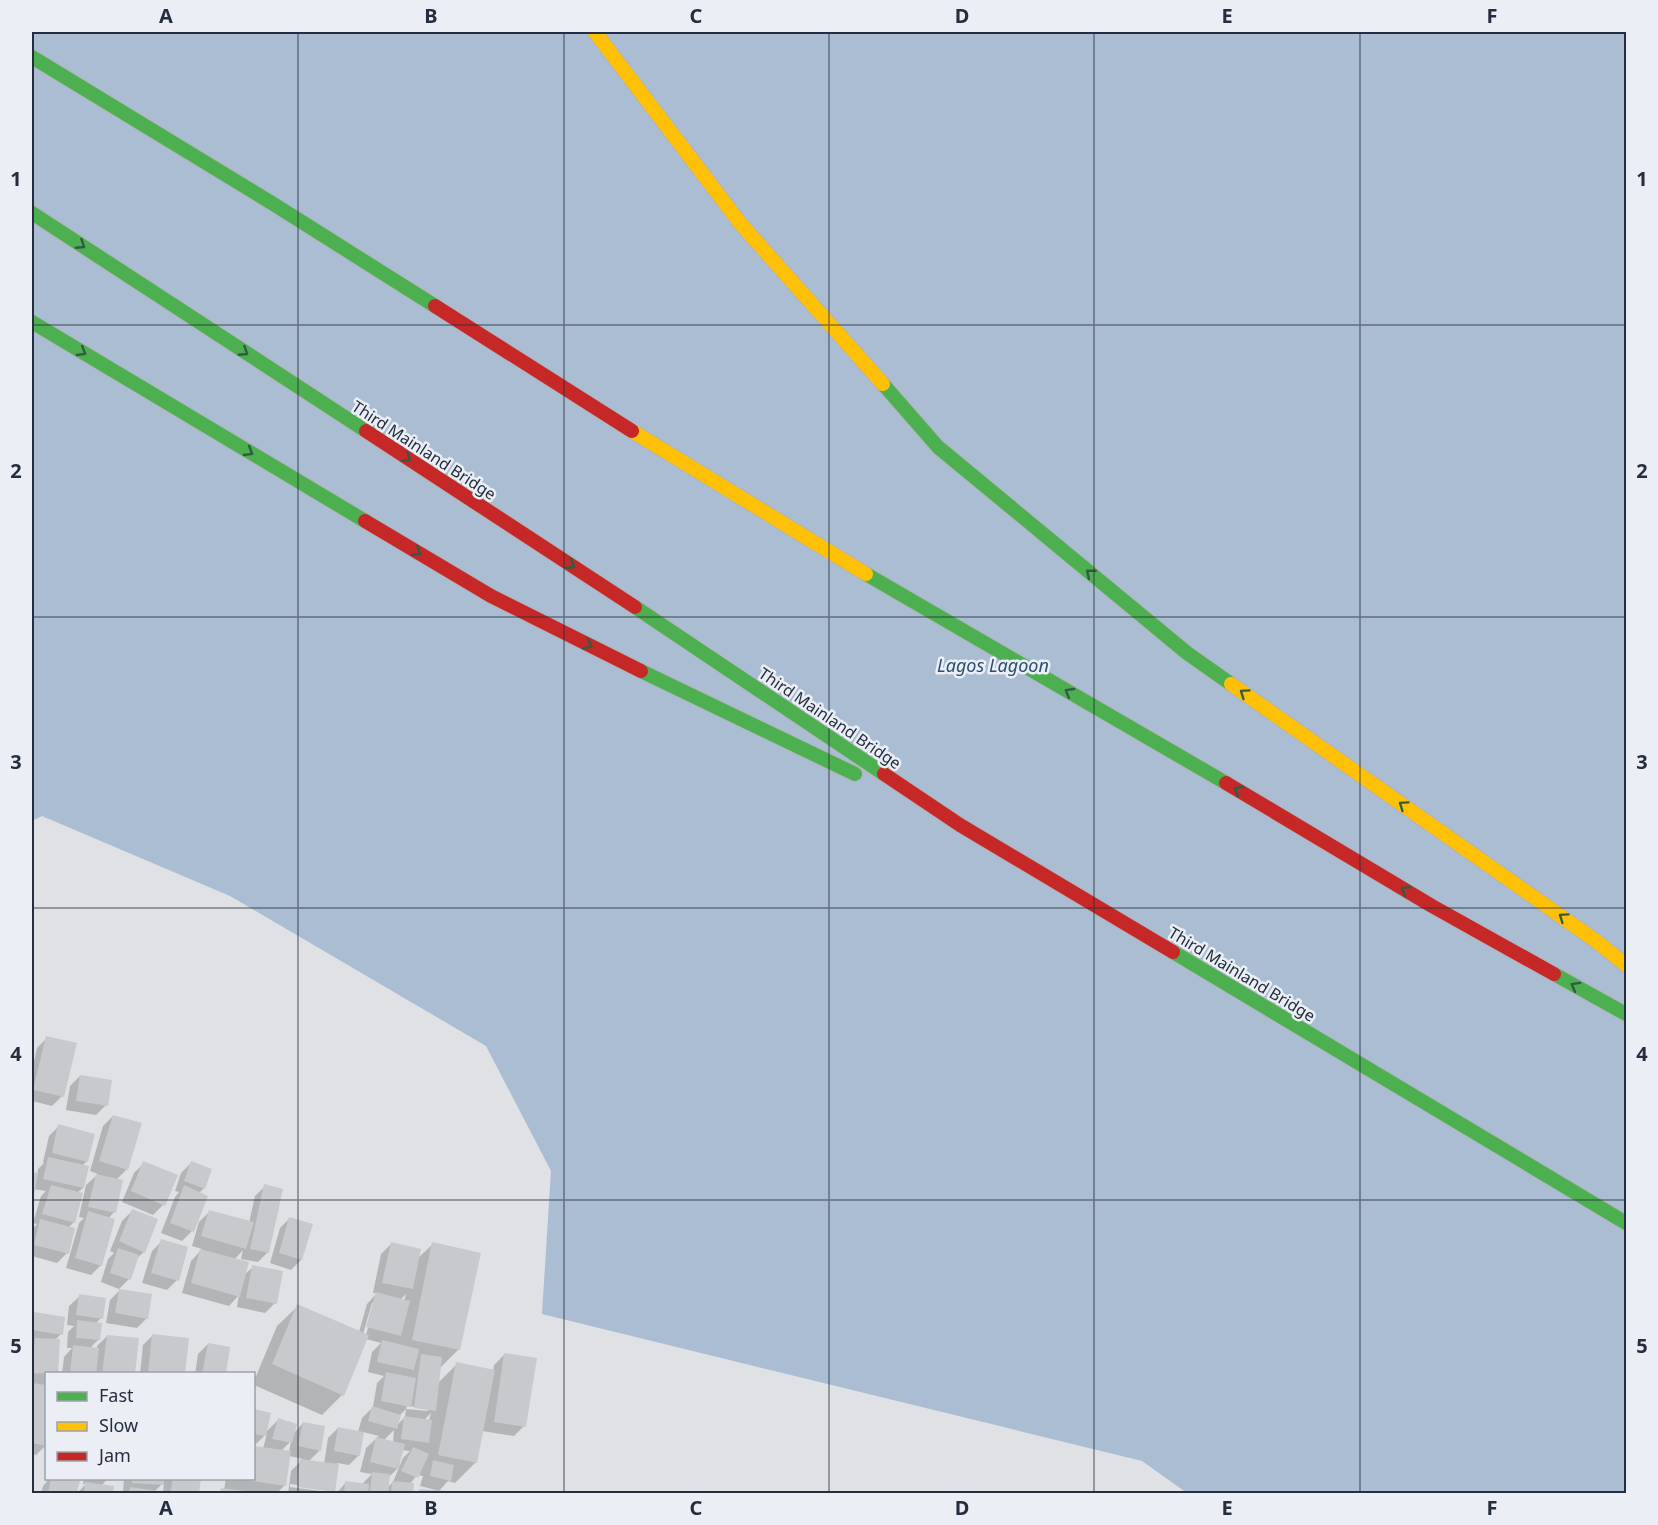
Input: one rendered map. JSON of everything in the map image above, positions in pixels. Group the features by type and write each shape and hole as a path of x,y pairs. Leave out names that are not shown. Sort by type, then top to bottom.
{"highway":[{"path":"595,32 740,223 938,447 1187,653 1596,941 1626,965"},
{"path":"32,57 275,205 621,424 888,588 1279,814 1432,906 1626,1014"},
{"name":"Third Mainland Bridge","path":"32,213 675,633 960,825 1626,1223"},
{"path":"32,322 491,596 631,667 960,825"}],"water":[{"name":"Lagos Lagoon","path":"32,32 1626,32 1626,1493 1187,1493 1142,1461 542,1314 551,1171 486,1046 230,896 42,816 32,821"}],"building":[{"path":"46,1036 77,1043 64,1097 33,1090"},
{"path":"80,1075 112,1080 108,1106 76,1101"},
{"path":"113,1115 142,1123 128,1170 99,1161"},
{"path":"58,1124 95,1134 88,1162 52,1153"},
{"path":"48,1157 89,1166 84,1188 43,1179"},
{"path":"143,1161 178,1175 165,1206 131,1191"},
{"path":"191,1161 212,1169 205,1189 184,1181"},
{"path":"32,1172 38,1173 33,1201 32,1201"},
{"path":"96,1174 123,1180 116,1213 88,1207"},
{"path":"264,1184 283,1189 269,1253 250,1249"},
{"path":"51,1185 83,1193 75,1223 42,1214"},
{"path":"184,1185 208,1196 194,1232 170,1223"},
{"path":"132,1209 158,1219 145,1253 119,1241"},
{"path":"209,1210 254,1222 246,1249 201,1236"},
{"path":"88,1211 115,1219 102,1266 75,1258"},
{"path":"289,1217 313,1224 302,1260 279,1253"},
{"path":"40,1219 75,1228 69,1254 34,1245"},
{"path":"161,1239 188,1247 179,1281 151,1273"},
{"path":"391,1242 421,1249 413,1289 382,1283"},
{"path":"432,1242 481,1253 460,1350 412,1340"},
{"path":"118,1248 139,1255 131,1280 110,1273"},
{"path":"200,1249 249,1262 240,1297 191,1283"},
{"path":"252,1265 283,1271 277,1304 246,1298"},
{"path":"119,1289 152,1294 148,1319 115,1313"},
{"path":"376,1292 410,1301 401,1336 366,1327"},
{"path":"79,1294 106,1298 103,1319 76,1315"},
{"path":"297,1304 369,1335 344,1396 272,1364"},
{"path":"34,1312 65,1317 63,1335 32,1330"},
{"path":"77,1320 102,1323 100,1340 76,1338"},
{"path":"152,1334 189,1338 185,1372 148,1372"},
{"path":"107,1335 139,1338 135,1372 102,1372"},
{"path":"35,1338 60,1339 58,1372 32,1373"},
{"path":"382,1340 419,1349 414,1370 377,1362"},
{"path":"208,1343 230,1347 226,1372 202,1372"},
{"path":"73,1345 99,1348 96,1372 70,1372"},
{"path":"504,1353 537,1358 526,1427 494,1422"},
{"path":"421,1354 442,1357 436,1411 414,1408"},
{"path":"456,1362 495,1370 477,1463 438,1455"},
{"path":"386,1372 416,1378 411,1407 381,1401"},
{"path":"32,1383 45,1385 45,1446 32,1443"},
{"path":"372,1406 401,1415 397,1429 368,1421"},
{"path":"255,1409 271,1413 266,1436 255,1434"},
{"path":"404,1416 432,1420 429,1443 401,1439"},
{"path":"278,1418 297,1424 292,1443 272,1439"},
{"path":"303,1422 325,1426 321,1451 298,1446"},
{"path":"338,1427 364,1432 360,1456 334,1451"},
{"path":"376,1437 405,1444 398,1469 370,1462"},
{"path":"255,1446 291,1451 286,1486 246,1480 255,1480"},
{"path":"413,1447 429,1454 418,1478 401,1471"},
{"path":"300,1459 339,1464 335,1492 297,1487"},
{"path":"433,1460 454,1465 451,1481 430,1476"},
{"path":"372,1472 390,1474 388,1494 370,1494"},
{"path":"51,1480 80,1481 76,1494 48,1494"},
{"path":"132,1480 164,1480 164,1485 132,1483"},
{"path":"173,1480 201,1480 199,1494 170,1494"},
{"path":"345,1481 369,1484 368,1494 344,1494"},
{"path":"392,1481 414,1483 413,1494 391,1494"},
{"path":"85,1482 114,1486 113,1494 84,1494"},
{"path":"130,1487 159,1491 159,1494 129,1494"},
{"path":"221,1488 253,1492 253,1494 220,1494"},
{"path":"419,1489 447,1491 447,1494 419,1494"}],"traffic: fast":[{"path":"32,57 275,205 435,306"},
{"path":"32,213 366,431"},
{"path":"32,322 365,521"},
{"path":"883,384 938,447 1187,653 1231,684"},
{"path":"866,574 1226,783"},
{"path":"635,607 884,774"},
{"path":"641,671 855,774"},
{"path":"1173,952 1626,1223"},
{"path":"1554,974 1626,1014"}],"traffic: slow":[{"path":"595,32 740,223 883,384"},
{"path":"632,431 866,574"},
{"path":"1231,684 1596,941 1626,965"}],"traffic: jam":[{"path":"435,306 632,431"},
{"path":"366,431 635,607"},
{"path":"365,521 491,596 641,671"},
{"path":"884,774 960,825 1173,952"},
{"path":"1226,783 1432,906 1554,974"}]}
